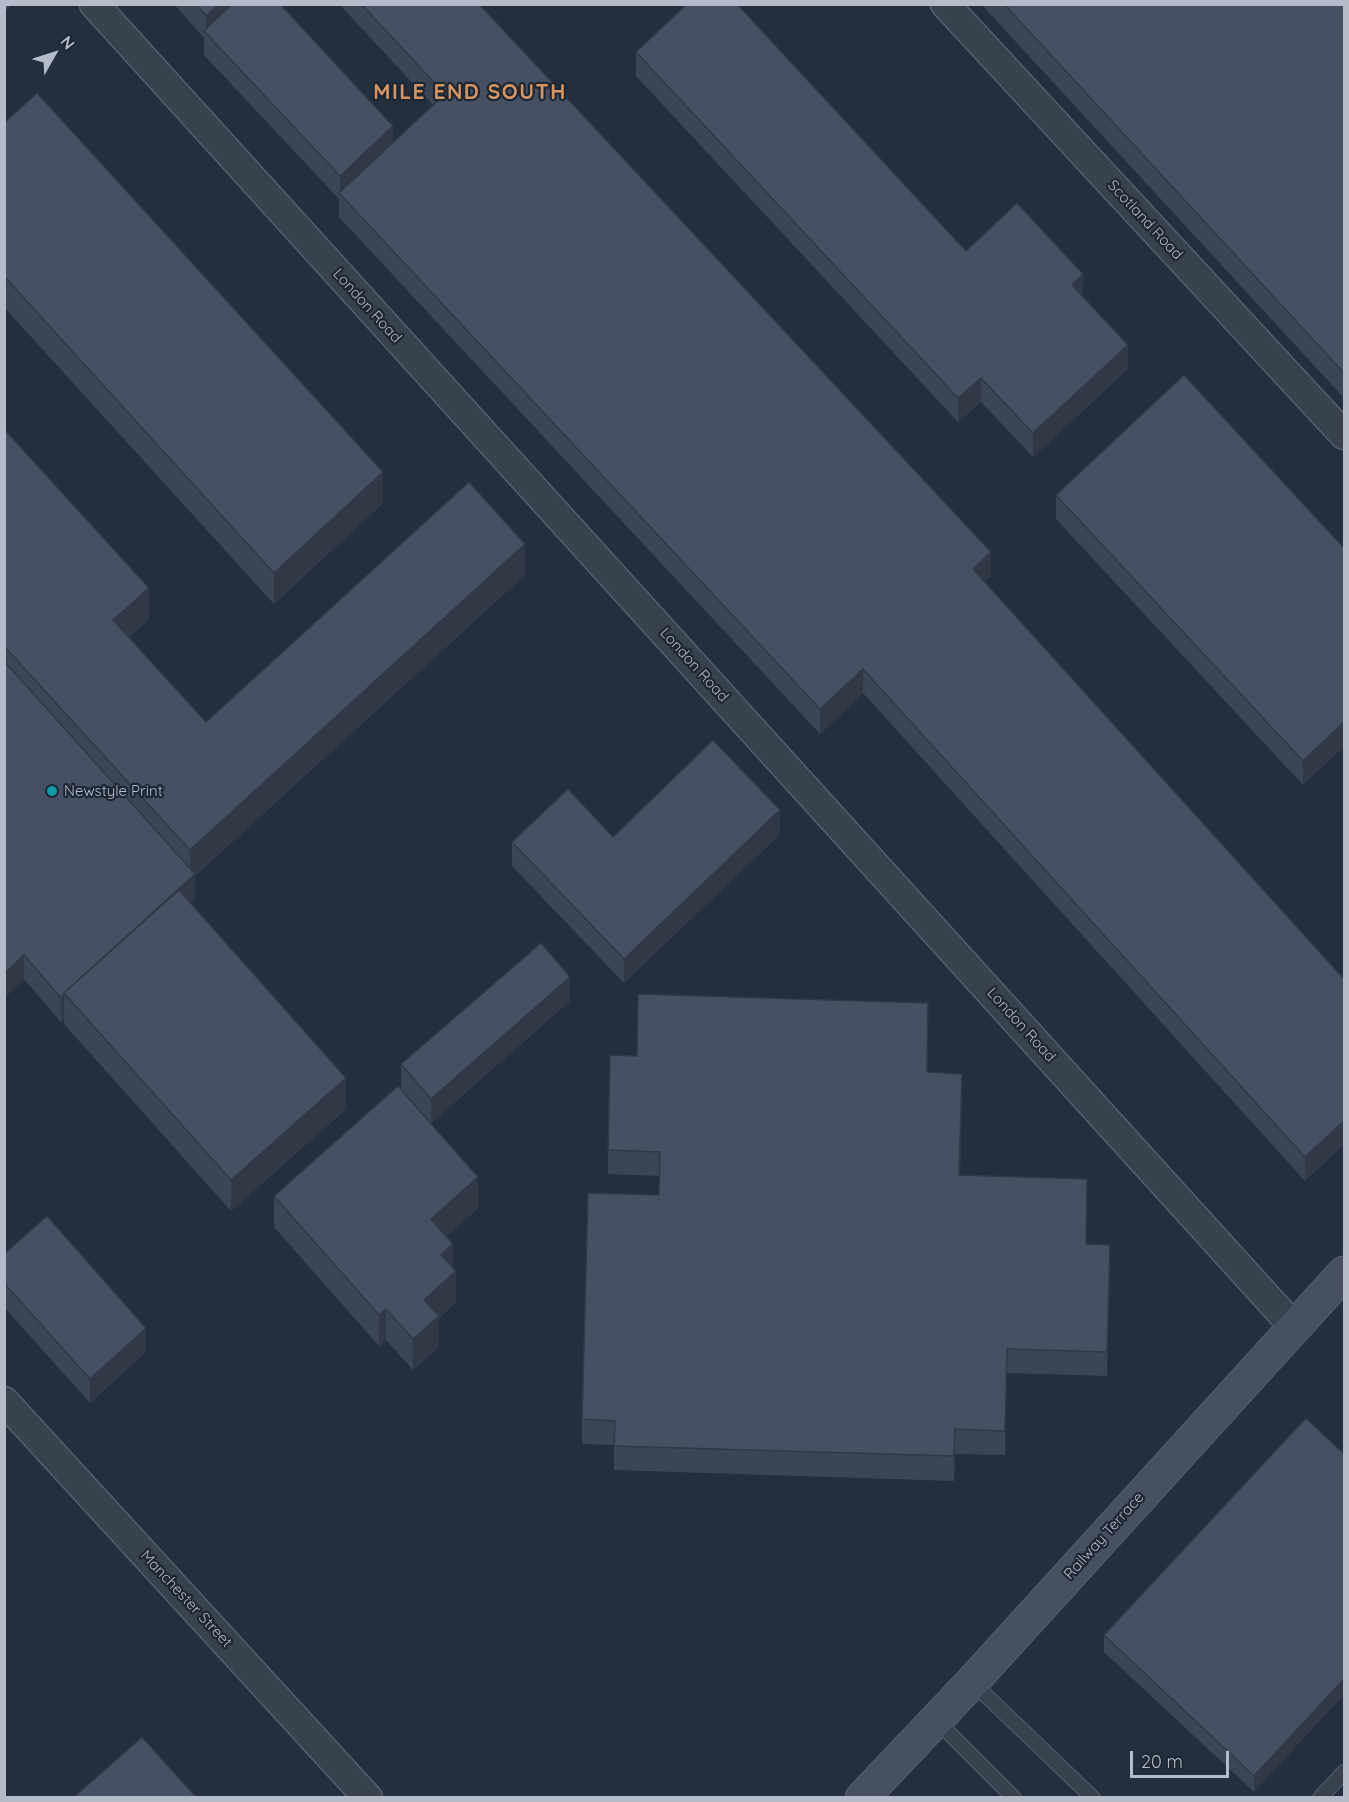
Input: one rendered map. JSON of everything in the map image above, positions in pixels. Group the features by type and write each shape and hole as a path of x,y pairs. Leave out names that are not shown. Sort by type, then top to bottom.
{"main road":[{"name":"Railway Terrace","path":"862,1797 972,1682 1344,1273"}],"street":[{"name":"London Road","path":"94,4 1294,1326"},
{"name":"Scotland Road","path":"945,4 1344,435"},
{"name":"Manchester Street","path":"4,1401 368,1797"}],"lane":[{"path":"972,1682 1093,1797"},
{"path":"936,1719 1014,1797"},
{"path":"1320,1797 1344,1772"}],"building":[{"path":"196,4 219,4 206,16"},
{"path":"232,4 280,4 393,126 340,176 204,31"},
{"path":"361,4 479,4 991,552 973,569 1344,979 1344,1121 1305,1157 863,669 820,709 339,193 445,94"},
{"path":"687,4 737,4 966,251 1017,203 1083,274 1072,285 1128,345 1033,433 981,378 958,398 636,52"},
{"path":"1004,4 1344,4 1344,373"},
{"path":"37,93 383,472 274,573 4,276 4,123"},
{"path":"1184,375 1344,548 1344,722 1303,761 1056,495"},
{"path":"4,429 149,588 113,620 206,722 469,482 525,544 190,850 4,646"},
{"name":"Newstyle Print","path":"4,661 195,874 61,998 24,955 4,974"},
{"path":"713,740 780,810 624,959 512,842 568,789 613,837"},
{"path":"179,890 346,1078 231,1180 64,993"},
{"path":"541,943 570,977 431,1099 401,1064"},
{"path":"638,994 928,1003 927,1072 962,1074 959,1175 1087,1179 1086,1244 1110,1245 1107,1352 1007,1349 1005,1431 955,1429 954,1456 614,1446 615,1421 582,1419 588,1193 659,1195 660,1152 608,1150 610,1055 637,1056"},
{"path":"398,1086 478,1177 431,1219 453,1244 441,1255 456,1271 424,1300 439,1316 413,1339 386,1309 379,1315 274,1196"},
{"path":"47,1216 146,1328 90,1379 4,1283 4,1254"},
{"path":"1306,1418 1344,1454 1344,1679 1254,1776 1104,1635"},
{"path":"142,1737 196,1797 74,1797"}],"place":[{"name":"Newstyle Print","path":"52,791"}],"district":[{"name":"MILE END SOUTH","path":"470,93"}]}
